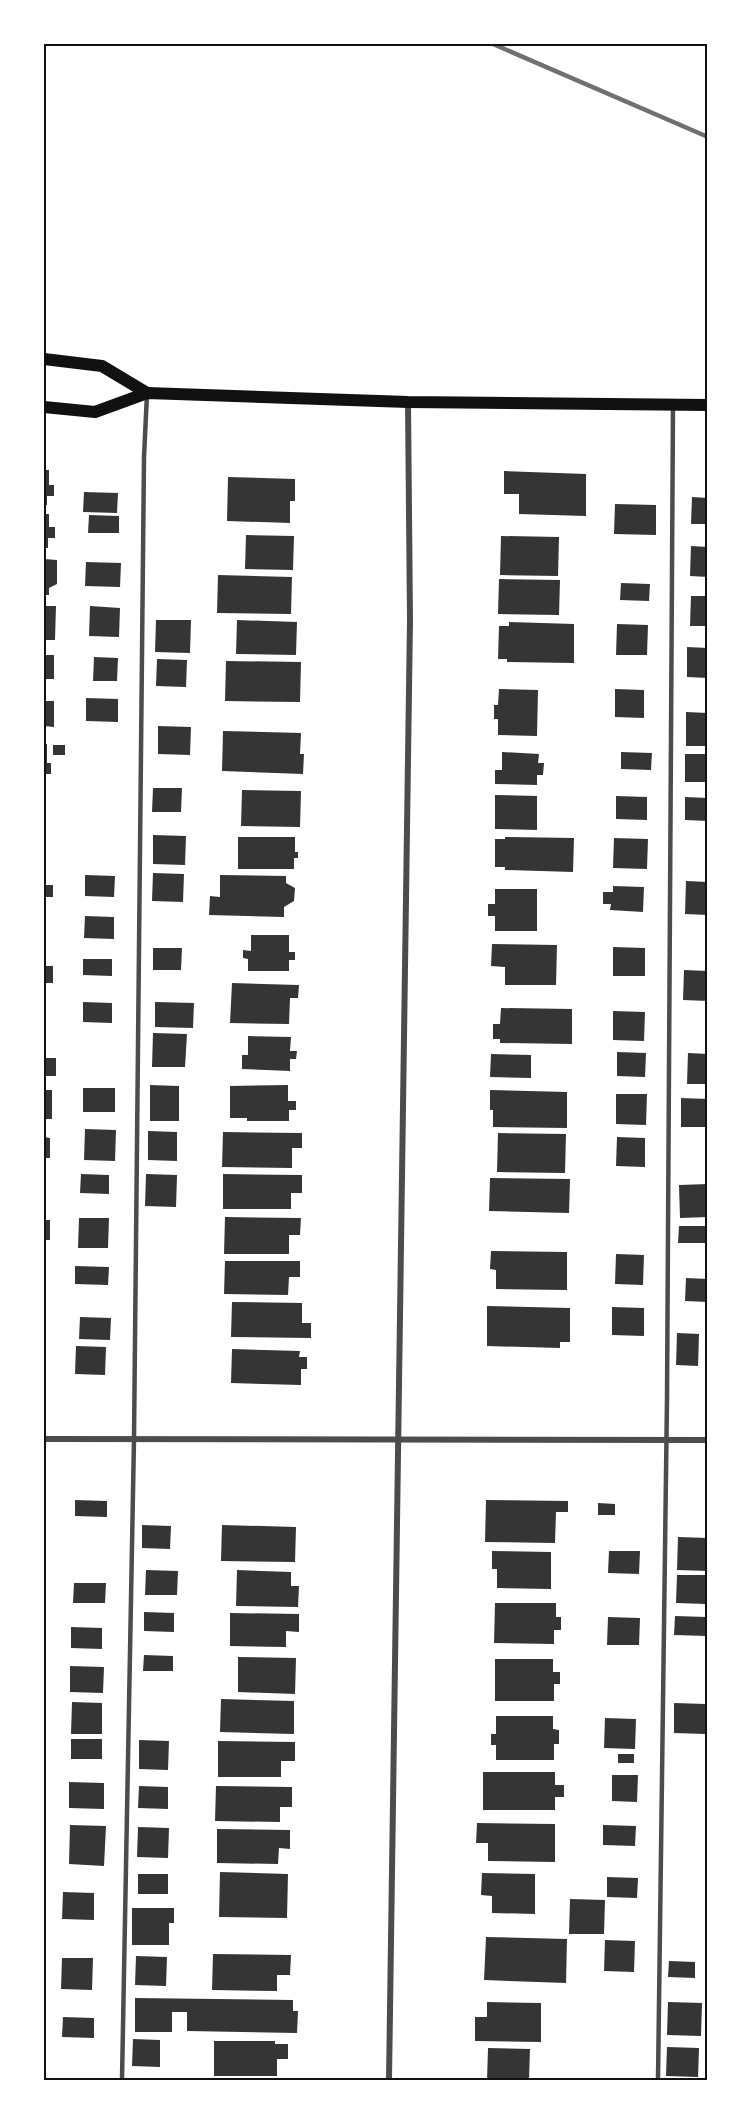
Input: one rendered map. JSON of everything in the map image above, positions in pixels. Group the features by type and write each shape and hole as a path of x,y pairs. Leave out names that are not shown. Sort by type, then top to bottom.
{"main road":[{"path":"44,359 102,366 147,393"},
{"path":"44,408 95,412 147,393 408,402 708,405"}],"street":[{"path":"389,2080 410,620 408,402"},
{"path":"44,1439 708,1440"}],"lane":[{"path":"122,2080 134,1439 144,457 147,393"},
{"path":"658,2080 666,1440 673,405"}],"building":[{"path":"44,470 49,470 49,485 54,485 54,496 47,496 47,505 44,505"},
{"path":"504,471 586,474 586,516 519,514 519,494 504,494"},
{"path":"228,477 295,479 295,501 290,501 290,523 227,521"},
{"path":"84,492 118,493 117,513 83,512"},
{"path":"692,497 708,498 708,524 691,524"},
{"path":"615,504 656,505 656,535 614,534"},
{"path":"44,514 49,514 49,527 55,527 55,538 48,538 48,548 44,548"},
{"path":"89,515 119,516 119,533 88,533"},
{"path":"246,535 294,536 293,570 245,569"},
{"path":"501,536 559,537 558,576 500,575"},
{"path":"691,546 708,547 708,577 690,576"},
{"path":"44,559 57,560 57,584 49,588 49,595 44,595"},
{"path":"86,562 121,563 120,587 85,586"},
{"path":"218,575 292,577 291,614 217,613"},
{"path":"499,579 560,580 559,615 498,614"},
{"path":"621,583 650,584 649,601 620,600"},
{"path":"691,596 708,596 708,626 690,626"},
{"path":"44,606 56,606 55,640 44,640"},
{"path":"90,606 120,608 119,637 89,636"},
{"path":"156,620 191,620 190,653 155,652"},
{"path":"237,620 297,622 296,655 236,654"},
{"path":"509,622 574,624 574,663 507,662 507,659 498,659 499,626 509,626"},
{"path":"617,624 648,625 647,655 616,655"},
{"path":"687,647 708,648 708,678 687,677"},
{"path":"44,655 54,655 54,679 44,679"},
{"path":"94,657 118,658 117,681 93,681"},
{"path":"157,659 187,660 186,687 156,686"},
{"path":"226,661 301,662 300,702 225,701"},
{"path":"499,689 538,690 537,736 498,735 498,719 494,719 494,705 498,705"},
{"path":"615,689 644,690 644,718 615,717"},
{"path":"86,698 118,699 118,722 86,721"},
{"path":"44,701 54,701 54,727 44,726"},
{"path":"686,712 708,713 708,746 686,746"},
{"path":"158,726 191,727 190,755 158,754"},
{"path":"223,731 301,733 300,754 304,754 303,774 222,771"},
{"path":"44,744 47,744 47,763 51,763 51,774 44,774"},
{"path":"53,745 65,745 65,755 53,755"},
{"path":"502,752 539,754 538,763 544,763 543,775 537,775 537,785 495,784 495,770 502,770"},
{"path":"621,752 652,753 651,770 621,769"},
{"path":"685,754 708,754 708,782 685,782"},
{"path":"153,788 182,788 181,812 152,812"},
{"path":"242,790 301,791 300,827 241,826"},
{"path":"495,795 537,796 537,830 495,829"},
{"path":"616,796 647,797 647,820 616,819"},
{"path":"685,797 708,798 708,821 685,820"},
{"path":"153,835 186,836 185,865 153,864"},
{"path":"238,837 295,837 295,852 298,852 298,858 294,858 294,869 238,869"},
{"path":"505,837 574,838 573,872 505,870 505,867 495,867 495,839 505,839"},
{"path":"614,838 648,839 647,869 613,868"},
{"path":"153,873 184,874 183,902 152,901"},
{"path":"85,875 115,876 114,897 85,896"},
{"path":"220,875 286,876 286,883 295,888 294,901 284,907 284,917 209,915 210,896 220,897"},
{"path":"686,881 708,882 708,915 685,914"},
{"path":"44,885 53,885 53,897 44,897"},
{"path":"613,886 644,887 643,912 610,910 611,904 603,904 603,892 613,892"},
{"path":"495,889 537,889 537,931 495,931 495,916 488,916 488,904 495,904"},
{"path":"85,916 114,917 114,939 84,938"},
{"path":"251,935 289,935 289,952 295,952 295,960 289,960 289,971 248,971 248,959 243,958 243,950 251,951"},
{"path":"492,944 557,945 556,985 505,985 505,967 491,966"},
{"path":"613,947 645,948 645,976 613,976"},
{"path":"153,948 182,948 181,970 153,970"},
{"path":"83,959 112,959 112,976 83,975"},
{"path":"44,966 53,966 53,983 44,983"},
{"path":"684,970 708,971 708,1001 683,1000"},
{"path":"232,983 299,985 298,998 290,998 289,1024 230,1023"},
{"path":"83,1002 112,1003 112,1023 83,1022"},
{"path":"155,1002 194,1003 193,1028 155,1027"},
{"path":"501,1008 572,1009 572,1044 500,1043 500,1039 493,1039 493,1024 500,1024"},
{"path":"613,1011 645,1012 644,1041 613,1040"},
{"path":"153,1033 187,1034 185,1067 152,1067"},
{"path":"248,1036 291,1037 290,1051 297,1051 296,1059 290,1059 290,1071 242,1069 242,1055 248,1055"},
{"path":"617,1052 646,1053 645,1077 617,1076"},
{"path":"688,1053 708,1054 708,1084 687,1084"},
{"path":"491,1054 531,1055 531,1078 490,1077"},
{"path":"44,1058 56,1058 56,1076 44,1076"},
{"path":"150,1085 179,1086 179,1121 150,1121"},
{"path":"288,1085 288,1101 296,1101 296,1110 289,1110 289,1121 247,1121 247,1118 230,1118 230,1086"},
{"path":"83,1088 115,1088 115,1112 83,1112"},
{"path":"44,1090 52,1090 52,1119 44,1119"},
{"path":"490,1090 567,1092 567,1128 493,1127"},
{"path":"616,1094 647,1094 646,1125 616,1124"},
{"path":"681,1098 708,1099 708,1127 681,1127"},
{"path":"85,1129 116,1130 115,1161 84,1160"},
{"path":"148,1131 177,1132 177,1161 148,1160"},
{"path":"223,1132 302,1133 302,1148 292,1148 292,1168 222,1167"},
{"path":"498,1133 566,1134 565,1173 497,1172"},
{"path":"44,1137 50,1138 50,1158 44,1158"},
{"path":"617,1137 645,1138 645,1167 616,1166"},
{"path":"81,1174 109,1175 109,1194 80,1193"},
{"path":"146,1174 177,1175 176,1207 145,1206"},
{"path":"223,1174 302,1175 302,1193 291,1193 291,1209 223,1209"},
{"path":"490,1178 570,1179 569,1213 489,1211"},
{"path":"708,1184 708,1217 680,1218 679,1185"},
{"path":"225,1217 301,1218 300,1235 289,1235 289,1254 224,1254"},
{"path":"79,1218 109,1218 108,1248 78,1248"},
{"path":"44,1220 50,1220 50,1240 44,1240"},
{"path":"679,1226 708,1226 708,1243 678,1243"},
{"path":"491,1251 567,1252 567,1290 496,1289 496,1270 490,1269"},
{"path":"616,1254 644,1255 643,1285 615,1284"},
{"path":"225,1261 300,1261 300,1277 289,1277 288,1295 224,1294"},
{"path":"75,1266 109,1267 108,1285 75,1284"},
{"path":"686,1278 708,1279 708,1302 685,1301"},
{"path":"232,1302 302,1303 302,1323 311,1323 311,1338 231,1337"},
{"path":"487,1306 570,1308 570,1342 560,1342 560,1348 487,1346"},
{"path":"612,1307 644,1308 644,1336 612,1335"},
{"path":"80,1317 111,1318 110,1340 79,1339"},
{"path":"677,1333 699,1334 698,1366 676,1365"},
{"path":"76,1346 106,1347 105,1375 75,1374"},
{"path":"232,1349 300,1351 299,1357 307,1357 307,1369 301,1369 301,1385 231,1383"},
{"path":"75,1500 107,1501 107,1517 75,1516"},
{"path":"486,1500 568,1501 568,1512 556,1512 555,1543 485,1542"},
{"path":"598,1503 615,1504 615,1515 598,1515"},
{"path":"142,1525 171,1526 170,1549 142,1548"},
{"path":"222,1525 296,1527 295,1562 221,1561"},
{"path":"678,1537 708,1538 708,1571 677,1570"},
{"path":"492,1551 551,1552 551,1589 497,1588 497,1569 492,1569"},
{"path":"609,1551 640,1551 639,1574 608,1573"},
{"path":"146,1570 178,1571 177,1595 145,1595"},
{"path":"237,1570 291,1572 291,1586 299,1586 298,1607 236,1606"},
{"path":"677,1575 706,1575 706,1604 676,1603"},
{"path":"74,1583 106,1583 105,1603 73,1603"},
{"path":"495,1603 556,1603 556,1617 561,1617 561,1630 554,1630 554,1644 494,1643"},
{"path":"144,1612 174,1613 174,1632 144,1631"},
{"path":"230,1613 299,1614 299,1632 286,1631 286,1647 230,1646"},
{"path":"675,1616 707,1617 707,1636 674,1635"},
{"path":"608,1617 640,1618 639,1645 607,1645"},
{"path":"71,1627 102,1628 102,1649 71,1648"},
{"path":"144,1655 173,1656 173,1671 143,1671"},
{"path":"238,1657 296,1658 295,1694 238,1692"},
{"path":"495,1659 553,1659 553,1672 560,1672 560,1684 554,1684 554,1701 495,1701"},
{"path":"70,1666 104,1667 103,1693 70,1692"},
{"path":"221,1699 294,1701 294,1734 220,1732"},
{"path":"72,1702 102,1703 102,1734 71,1734"},
{"path":"674,1703 706,1704 705,1734 674,1733"},
{"path":"496,1716 553,1716 553,1729 559,1730 559,1744 554,1744 554,1760 496,1760 496,1745 491,1745 491,1734 496,1734"},
{"path":"605,1718 636,1719 635,1749 604,1748"},
{"path":"71,1739 102,1739 102,1759 71,1759"},
{"path":"139,1740 169,1741 168,1770 139,1769"},
{"path":"218,1741 295,1742 295,1761 281,1761 281,1777 218,1777"},
{"path":"618,1754 634,1754 634,1763 618,1763"},
{"path":"483,1772 555,1772 555,1785 564,1785 564,1797 555,1797 555,1810 483,1810"},
{"path":"612,1775 638,1775 637,1802 612,1801"},
{"path":"69,1782 104,1783 104,1809 69,1808"},
{"path":"139,1786 168,1787 168,1809 138,1808"},
{"path":"216,1786 292,1787 292,1807 280,1807 280,1822 215,1821"},
{"path":"477,1823 555,1824 555,1862 488,1861 488,1843 476,1843"},
{"path":"70,1825 106,1826 104,1866 69,1864"},
{"path":"603,1825 636,1826 635,1846 603,1845"},
{"path":"138,1827 169,1828 168,1858 137,1857"},
{"path":"217,1829 290,1830 290,1849 279,1848 278,1864 217,1863"},
{"path":"220,1872 288,1874 287,1918 219,1917"},
{"path":"482,1873 535,1874 535,1914 492,1913 492,1896 481,1895"},
{"path":"138,1874 168,1874 168,1894 138,1894"},
{"path":"607,1877 638,1878 637,1898 607,1897"},
{"path":"63,1892 94,1893 94,1920 62,1919"},
{"path":"570,1899 605,1900 604,1934 569,1934"},
{"path":"132,1908 174,1908 174,1923 169,1923 169,1945 132,1945"},
{"path":"486,1937 567,1939 566,1983 484,1980"},
{"path":"605,1940 635,1941 634,1972 604,1971"},
{"path":"213,1954 291,1955 290,1975 277,1975 277,1991 212,1990"},
{"path":"136,1956 167,1957 166,1986 135,1985"},
{"path":"62,1958 93,1958 92,1990 61,1989"},
{"path":"669,1961 695,1962 695,1978 668,1977"},
{"path":"135,1998 293,2000 293,2011 298,2011 297,2033 187,2031 187,2012 172,2012 172,2032 135,2032"},
{"path":"487,2002 541,2003 541,2042 475,2041 475,2017 487,2017"},
{"path":"668,2002 702,2003 701,2036 667,2035"},
{"path":"63,2017 94,2018 94,2038 62,2037"},
{"path":"133,2039 160,2040 160,2067 132,2066"},
{"path":"214,2041 275,2041 275,2044 288,2044 288,2059 277,2059 277,2076 214,2076"},
{"path":"667,2047 699,2048 698,2077 666,2076"},
{"path":"488,2048 530,2049 529,2080 487,2080"}],"railway":[{"path":"493,44 708,137"}]}
